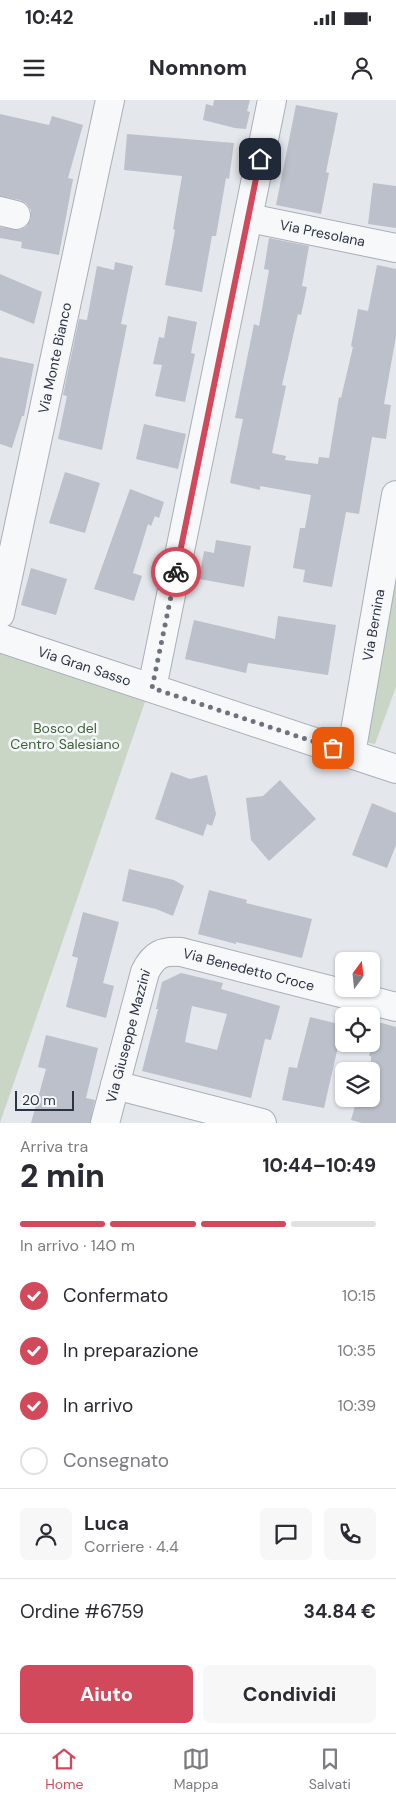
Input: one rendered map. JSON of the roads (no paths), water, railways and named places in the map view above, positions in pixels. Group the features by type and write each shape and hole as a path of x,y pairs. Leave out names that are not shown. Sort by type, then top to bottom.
{"street":[{"name":"Via Monte Bianco","path":"0,614 110,100"},
{"path":"152,688 272,100"},
{"name":"Via Presolana","path":"249,218 396,248"},
{"name":"Via Bernina","path":"351,754 396,495"},
{"name":"Via Gran Sasso","path":"0,638 396,769"},
{"name":"Via Benedetto Croce","path":"160,954 168,951 182,952 396,1007"},
{"name":"Via Giuseppe Mazzini","path":"105,1123 146,972 150,962 160,954"},
{"path":"115,1085 262,1123"}],"park label":[{"name":"Bosco del Centro Salesiano","path":"65,736"}]}
